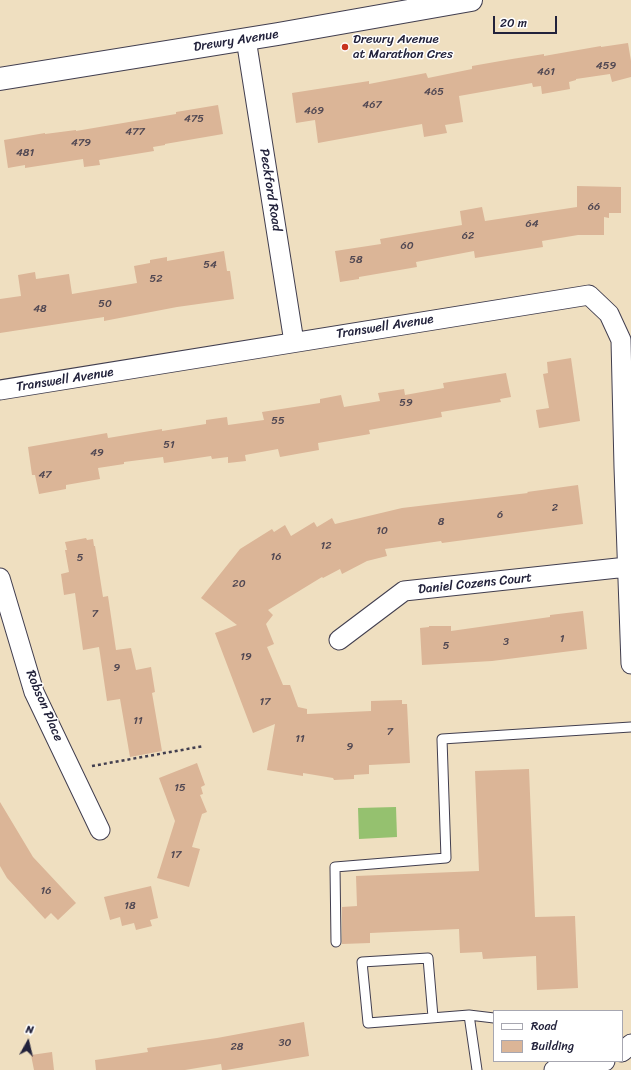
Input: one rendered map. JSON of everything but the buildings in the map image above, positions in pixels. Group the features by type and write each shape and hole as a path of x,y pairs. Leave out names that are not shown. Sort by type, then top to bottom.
{"street":[{"name":"Drewry Avenue","path":"0,79 246,39 447,2 471,0"},
{"name":"Peckford Road","path":"246,39 294,342"},
{"name":"Transwell Avenue","path":"0,390 589,295 609,314 621,340 627,467"},
{"path":"627,467 627,567 631,664"},
{"name":"Daniel Cozens Court","path":"339,640 404,591 627,567"},
{"name":"Robson Place","path":"0,578 34,692 100,830"},
{"path":"623,1051 631,1044"},
{"path":"554,1070 599,1062"}],"lane":[{"path":"336,942 335,867 446,858 442,739 631,727"},
{"path":"433,1017 428,958 362,962 368,1023 469,1015 493,1018"},
{"path":"469,1015 478,1070"}],"path":[{"path":"71,769 204,746"}],"green space":[{"path":"396,807 397,837 359,839 358,808"}],"place":[{"name":"Drewry Avenue at Marathon Cres","path":"345,47"}]}
